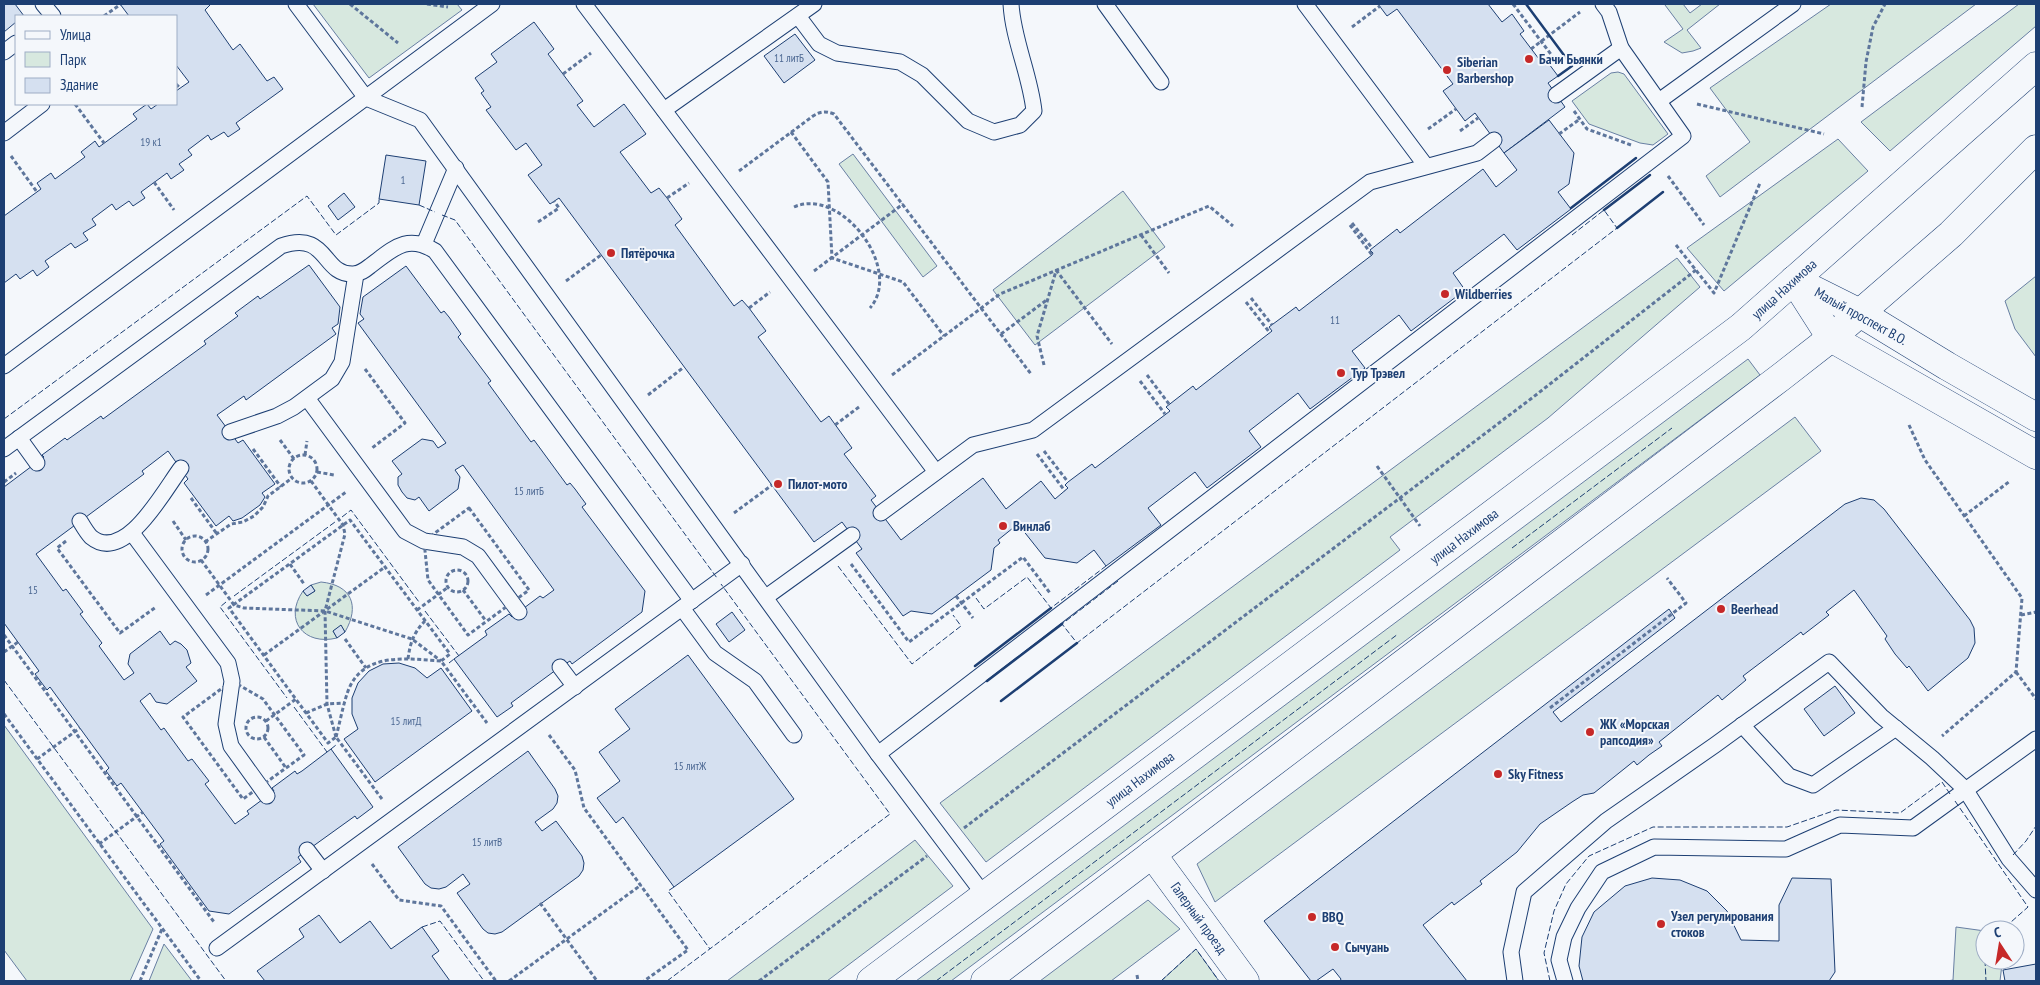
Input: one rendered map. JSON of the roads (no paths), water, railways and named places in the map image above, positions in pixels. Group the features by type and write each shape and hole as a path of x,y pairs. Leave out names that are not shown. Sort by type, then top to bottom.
{"main road":[{"name":"улица Нахимова","path":"871,981 1741,327 2036,66"},
{"path":"985,981 1781,378 1831,338 1951,234 2036,149"},
{"name":"Малый проспект В.О.","path":"1794,280 1860,313 2036,417"},
{"name":"Малый проспект В.О.","path":"1794,280 1831,338 2036,455"},
{"name":"Галерный проезд","path":"1152,854 1245,981"}],"lane":[{"path":"296,4 366,98 420,120 878,754 985,896"},
{"path":"4,366 492,4"},
{"path":"584,4 936,472"},
{"path":"664,110 814,4"},
{"path":"798,16 819,44 837,53 900,62 922,75 968,121 994,132 1020,125 1034,111 1032,90 1012,18 1010,4"},
{"path":"1106,4 1161,82"},
{"path":"1305,4 1426,166"},
{"path":"878,754 1684,136 1662,99 1621,48 1609,12 1603,4"},
{"path":"1662,99 1793,4"},
{"path":"4,52 15,44"},
{"path":"1558,93 1621,48"},
{"path":"4,133 41,105"},
{"path":"881,513 973,445 1025,432 1129,359 1370,182 1477,153 1494,140"},
{"path":"424,244 456,168"},
{"path":"4,449 281,246 296,241 310,244 322,252 334,268 344,274 356,274 363,272 398,246 411,242 424,244 434,251 687,605 715,654 755,681 794,735"},
{"path":"234,430 277,416 294,407 332,379 342,362 356,274"},
{"path":"307,398 405,531 424,541 464,547 478,556 516,607"},
{"path":"19,438 37,463"},
{"path":"82,524 91,537 100,542 120,541 132,533 147,516 178,472"},
{"path":"132,533 228,663 232,681 226,724 231,746 264,791"},
{"path":"766,598 852,535"},
{"path":"223,945 742,564"},
{"path":"1515,981 1511,952 1524,892 1606,821 1829,662 1881,716 1965,790 2009,859 2036,890"},
{"path":"560,667 575,687"},
{"path":"1742,725 1789,776 1814,785 1896,728"},
{"path":"1565,981 1559,960 1564,937 1578,908 1602,872 1654,847 1786,849 1840,825 1913,828 2036,738"},
{"path":"307,850 323,871"}],"place":[{"name":"Бачи Бьянки","path":"1529,59"},
{"name":"Siberian Barbershop","path":"1447,70"},
{"name":"Пятёрочка","path":"611,253"},
{"name":"Wildberries","path":"1445,294"},
{"name":"Тур Трэвел","path":"1341,373"},
{"name":"Пилот-мото","path":"778,484"},
{"name":"Винлаб","path":"1003,526"},
{"name":"Beerhead","path":"1721,609"},
{"name":"ЖК «Морская рапсодия»","path":"1590,732"},
{"name":"Sky Fitness","path":"1498,774"},
{"name":"BBQ","path":"1312,917"},
{"name":"Узел регулирования стоков","path":"1661,924"},
{"name":"Сычуань","path":"1335,947"}]}
